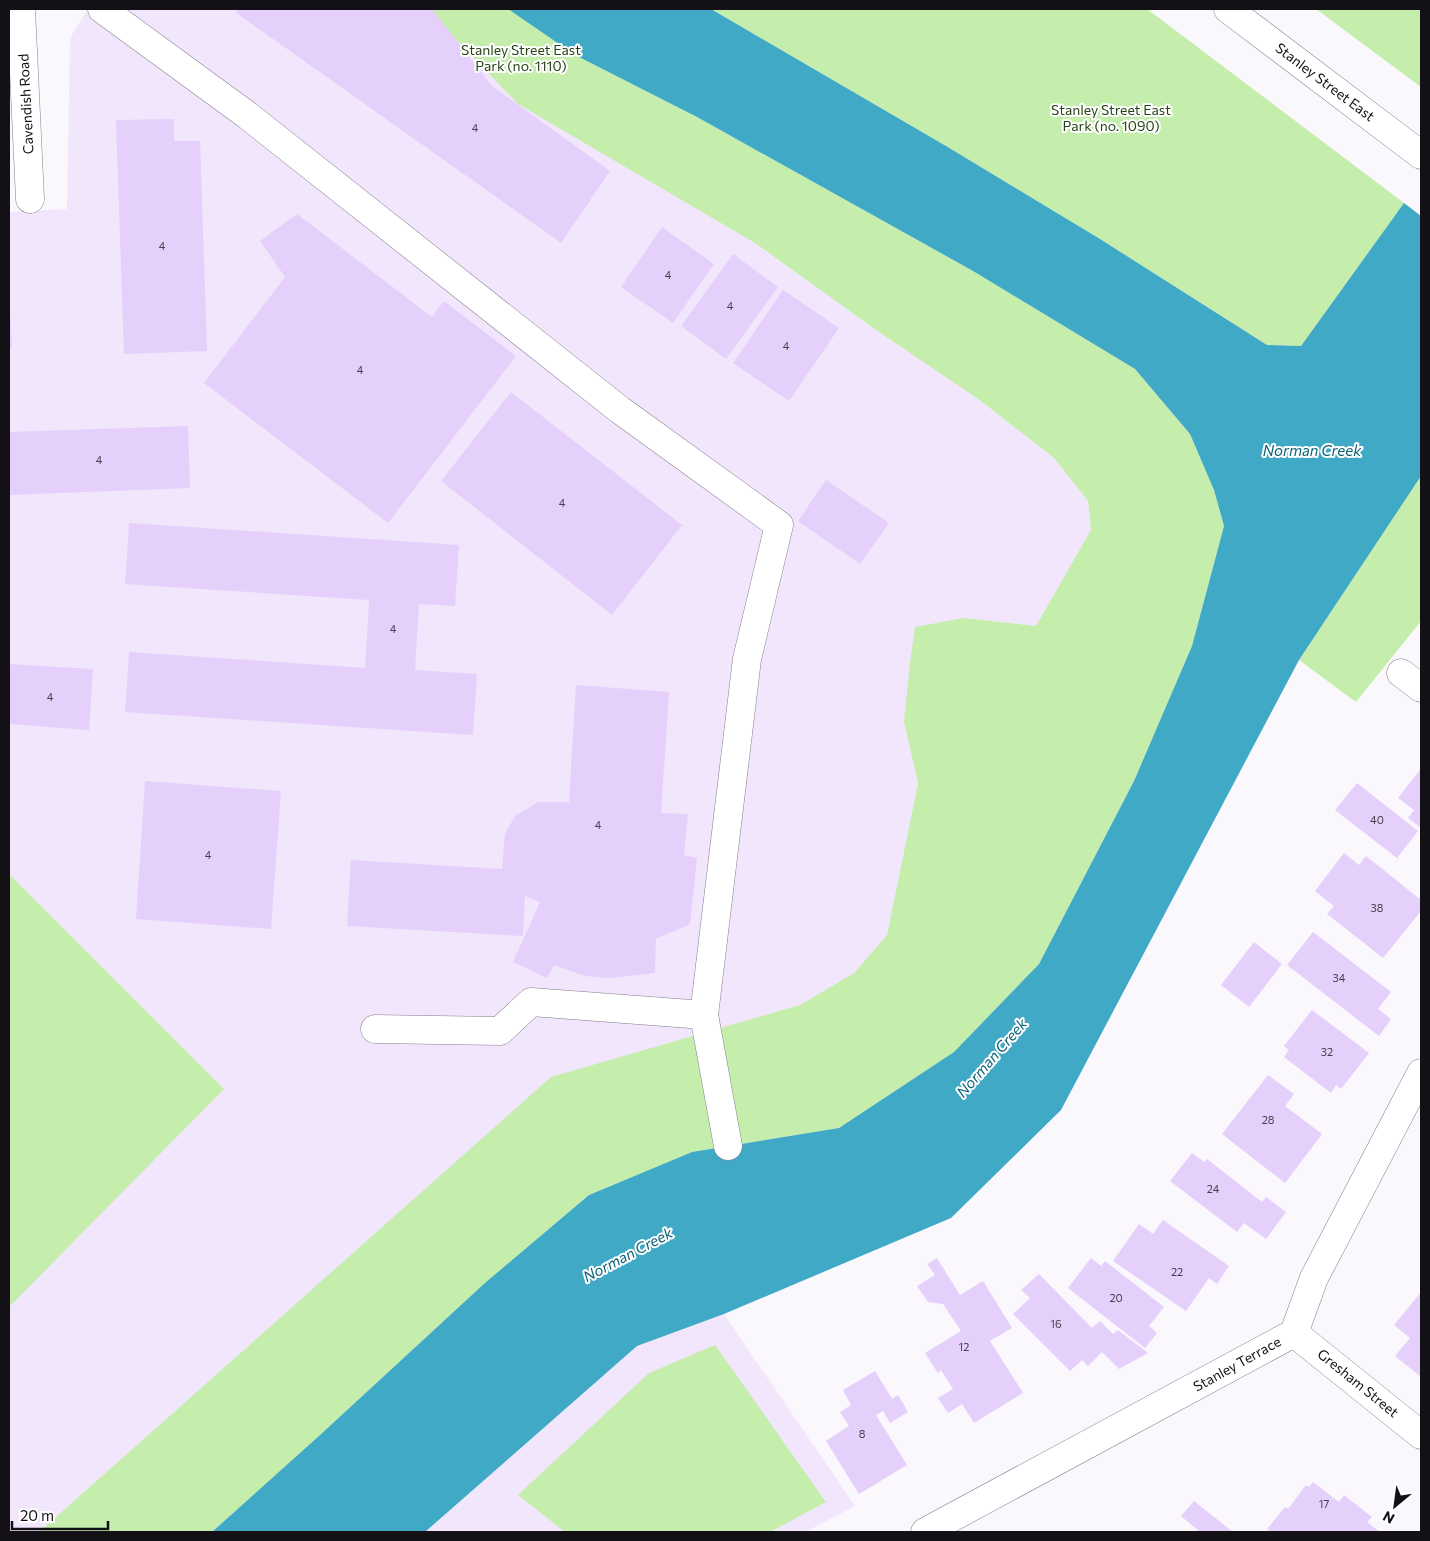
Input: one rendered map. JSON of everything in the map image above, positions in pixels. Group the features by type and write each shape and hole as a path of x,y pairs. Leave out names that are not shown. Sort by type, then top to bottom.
{"street":[{"name":"Cavendish Road","path":"21,9 30,199"},
{"path":"102,9 247,116 620,410 779,525 747,659 704,1015 728,1146"},
{"name":"Stanley Street East","path":"1228,9 1421,155"},
{"path":"375,1029 500,1031 531,1002 704,1015"},
{"name":"Stanley Terrace","path":"926,1532 1294,1333 1314,1278 1421,1074"},
{"name":"Gresham Street","path":"1294,1333 1421,1435"}],"shaded area":[{"path":"88,9 427,9 879,332 981,401 1054,458 1088,501 1091,530 1036,626 964,618 904,722 918,783 887,935 854,973 800,1005 551,1078 39,1532 11,1532 9,1530 9,212 67,209 70,38"},
{"path":"724,1314 855,1506 805,1532 425,1532 637,1346"}],"green space":[{"name":"Stanley Street East Park (no. 1110)","path":"427,9 508,9 575,55 697,117 973,271 1135,369 1190,434 1214,490 1224,526 1192,646 1134,781 1039,964 954,1052 839,1128 692,1152 589,1195 486,1282 212,1532 39,1532 551,1077 800,1005 854,973 887,935 918,783 904,722 915,627 964,618 1036,626 1091,530 1088,501 1054,458 981,401 879,332 755,243 518,104"},
{"name":"Stanley Street East Park (no. 1090)","path":"711,9 1147,9 1404,203 1301,346 1267,345 1100,239 946,146"},
{"path":"1316,9 1421,9 1421,87"},
{"path":"1421,476 1421,621 1356,702 1299,660"},
{"path":"9,874 224,1089 9,1307"},
{"path":"715,1345 826,1502 770,1532 565,1532 518,1495 649,1373"}],"water":[{"name":"Norman Creek","path":"508,9 711,9 946,146 1100,239 1267,345 1301,346 1404,203 1421,216 1421,476 1299,660 1061,1110 951,1218 724,1314 637,1346 425,1532 212,1532 486,1282 589,1195 692,1152 839,1128 954,1052 1039,964 1134,781 1192,646 1224,526 1214,490 1190,434 1135,369 973,271 697,117 575,55"}],"building":[{"path":"239,9 432,9 492,86 610,171 561,243 235,12"},
{"path":"174,119 174,141 200,141 207,351 124,354 116,120"},
{"path":"297,214 432,317 444,301 516,356 388,523 204,383 285,277 260,241"},
{"path":"662,227 714,264 673,323 621,287"},
{"path":"733,254 778,287 726,359 681,326"},
{"path":"783,290 839,328 789,401 733,363"},
{"path":"9,310 12,348 9,349"},
{"path":"511,392 682,525 612,615 441,481"},
{"path":"188,426 190,488 9,495 9,432"},
{"path":"826,480 889,523 860,564 798,521"},
{"path":"129,523 459,545 455,606 419,604 415,670 477,674 473,735 125,712 129,652 365,668 369,600 125,584"},
{"path":"9,664 93,669 89,730 9,724"},
{"path":"576,685 669,692 661,813 688,814 684,855 697,858 690,924 656,939 655,973 610,978 585,976 554,965 547,978 513,962 540,902 525,896 523,936 347,926 351,860 502,869 505,834 515,816 538,802 569,802"},
{"path":"1420,770 1421,828 1408,818 1414,810 1398,798"},
{"path":"145,781 281,791 271,929 136,919"},
{"path":"1357,783 1418,831 1397,858 1335,810"},
{"path":"1344,853 1359,865 1366,856 1421,900 1421,911 1383,958 1327,914 1334,906 1315,891"},
{"path":"1313,932 1391,992 1378,1009 1391,1019 1379,1036 1287,965"},
{"path":"1254,942 1282,964 1249,1007 1221,985"},
{"path":"1312,1010 1369,1053 1341,1089 1336,1085 1331,1093 1284,1057 1289,1050 1284,1046"},
{"path":"1268,1075 1294,1094 1285,1106 1322,1134 1285,1183 1222,1134"},
{"path":"1192,1153 1204,1162 1207,1159 1262,1202 1266,1197 1286,1212 1266,1239 1244,1223 1237,1232 1170,1181"},
{"path":"1163,1220 1229,1266 1217,1284 1209,1278 1186,1311 1113,1261 1139,1224 1153,1234"},
{"path":"937,1258 960,1295 983,1281 1012,1328 990,1341 1023,1393 974,1423 962,1404 948,1413 938,1398 953,1389 941,1370 938,1373 925,1353 961,1331 943,1304 928,1302 917,1286 935,1275 927,1264"},
{"path":"1091,1258 1101,1266 1105,1261 1164,1307 1149,1326 1157,1333 1145,1348 1068,1288"},
{"path":"1039,1274 1092,1328 1100,1321 1113,1334 1118,1330 1148,1353 1119,1369 1102,1352 1088,1366 1082,1360 1070,1371 1013,1314 1030,1298 1021,1290"},
{"path":"1421,1292 1421,1377 1395,1356 1410,1338 1394,1325"},
{"path":"875,1371 892,1399 898,1395 908,1412 890,1423 883,1411 876,1415 907,1465 859,1494 826,1441 849,1426 840,1412 851,1405 843,1390"},
{"path":"1313,1482 1339,1502 1344,1495 1372,1517 1367,1522 1380,1532 1271,1532 1267,1529 1285,1507 1288,1509 1306,1485 1309,1487"},
{"path":"1194,1501 1233,1532 1198,1532 1181,1516"}]}
